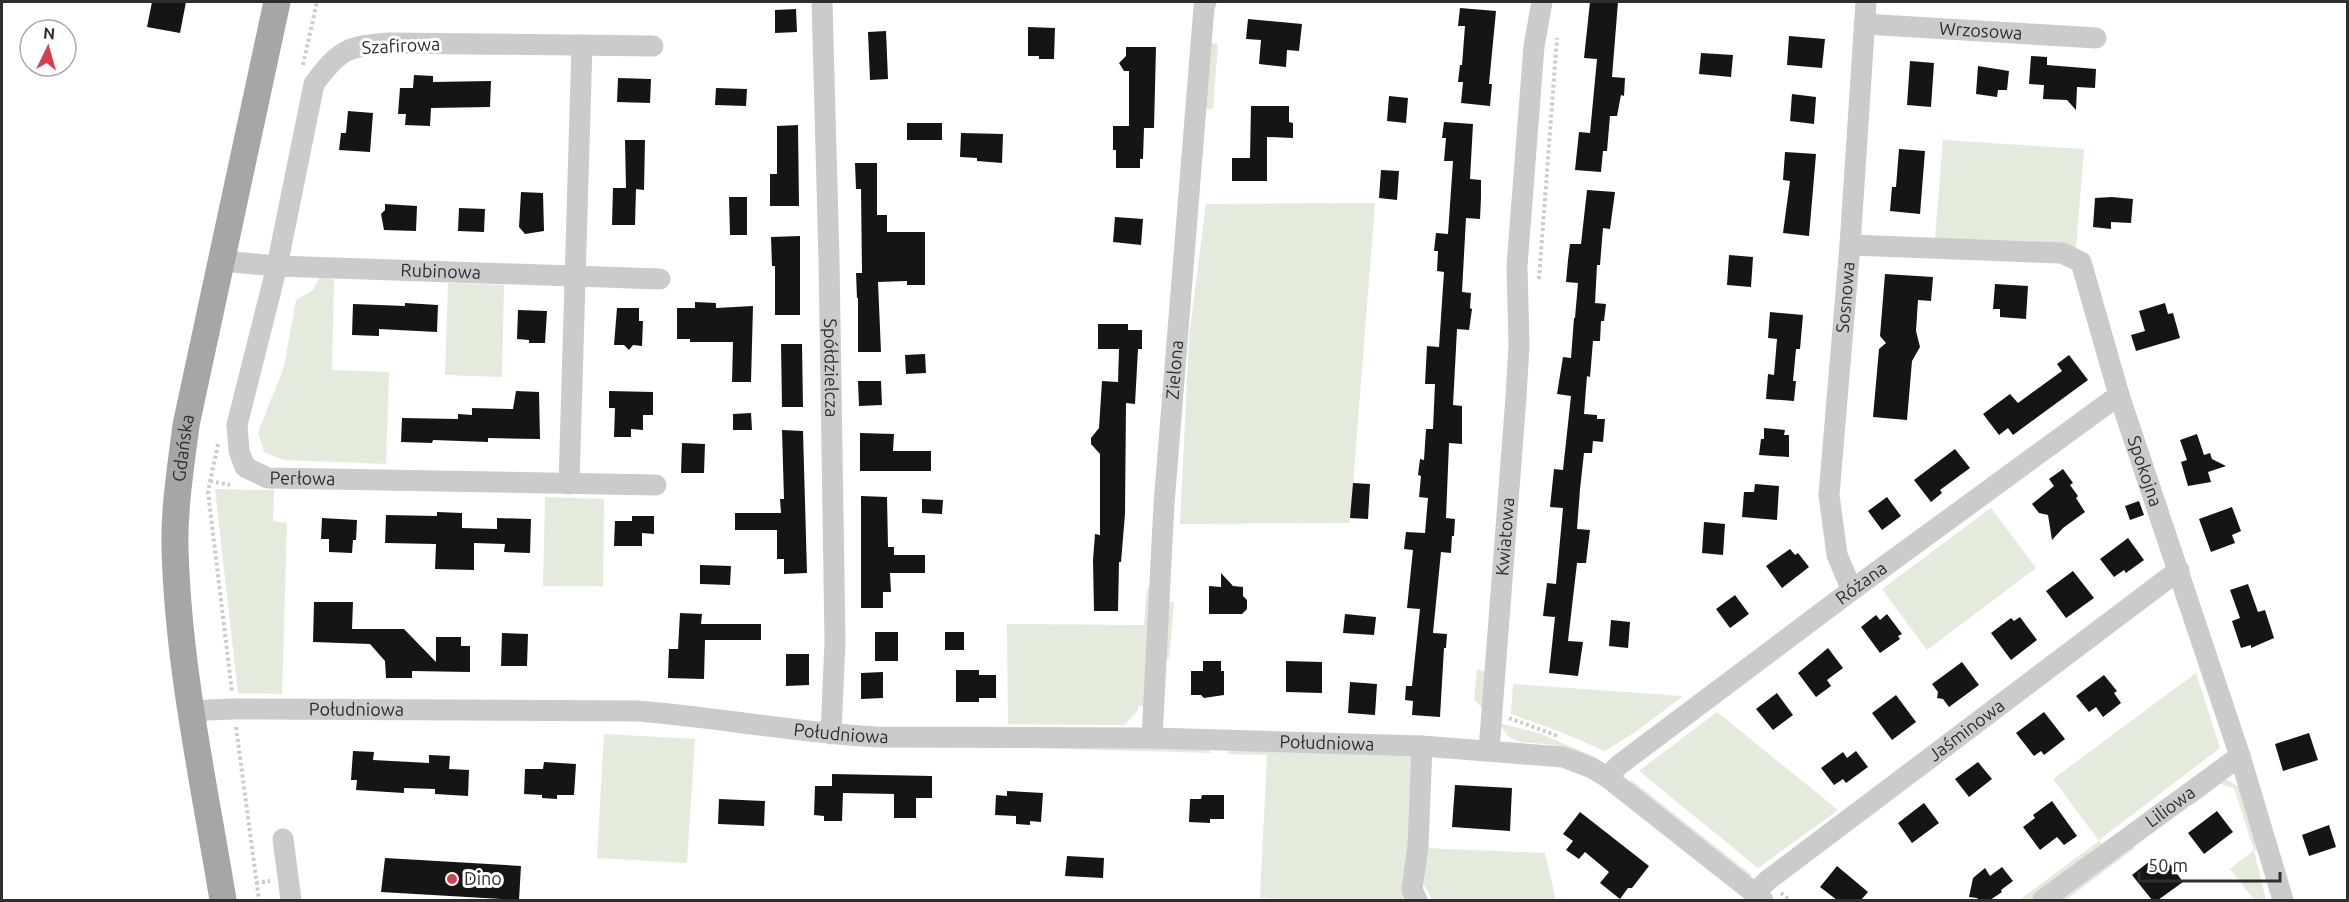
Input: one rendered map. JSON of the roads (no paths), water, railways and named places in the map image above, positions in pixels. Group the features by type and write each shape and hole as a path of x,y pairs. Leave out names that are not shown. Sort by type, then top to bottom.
{"main road":[{"name":"Gdańska","path":"223,900 180,632 175,546 178,491 186,425 277,2"}],"street":[{"name":"Spółdzielcza","path":"822,2 830,271 835,642 831,734"},
{"name":"Zielona","path":"1152,738 1164,504 1206,2"},
{"name":"Kwiatowa","path":"1489,750 1519,346 1517,266 1534,46 1542,2"},
{"name":"Sosnowa","path":"1852,590 1837,555 1829,495 1850,245 1866,2"},
{"name":"Wrzosowa","path":"1864,24 2096,38"},
{"name":"Szafirowa","path":"277,266 314,84 332,60 358,45 389,43 652,46"},
{"path":"569,484 582,45"},
{"name":"Spokojna","path":"1850,245 2062,254 2081,262 2119,396 2240,756 2283,900"},
{"name":"Rubinowa","path":"222,261 277,266 660,279"},
{"name":"Perłowa","path":"277,266 237,425 239,451 245,467 268,478 656,485"},
{"name":"Różana","path":"1607,777 1619,765 1852,590 2119,396"},
{"name":"Jaśminowa","path":"1759,897 1767,881 2179,570"},
{"name":"Południowa","path":"193,714 207,710 234,709 637,711 680,714 831,734 877,737 1152,738 1489,750"},
{"path":"1417,900 1413,891 1418,846 1422,746"},
{"path":"1489,750 1563,757 1592,768 1607,777 1759,897"},
{"name":"Liliowa","path":"2043,900 2240,756"},
{"path":"284,839 291,900"}],"place":[{"name":"Dino","path":"452,879"}]}
